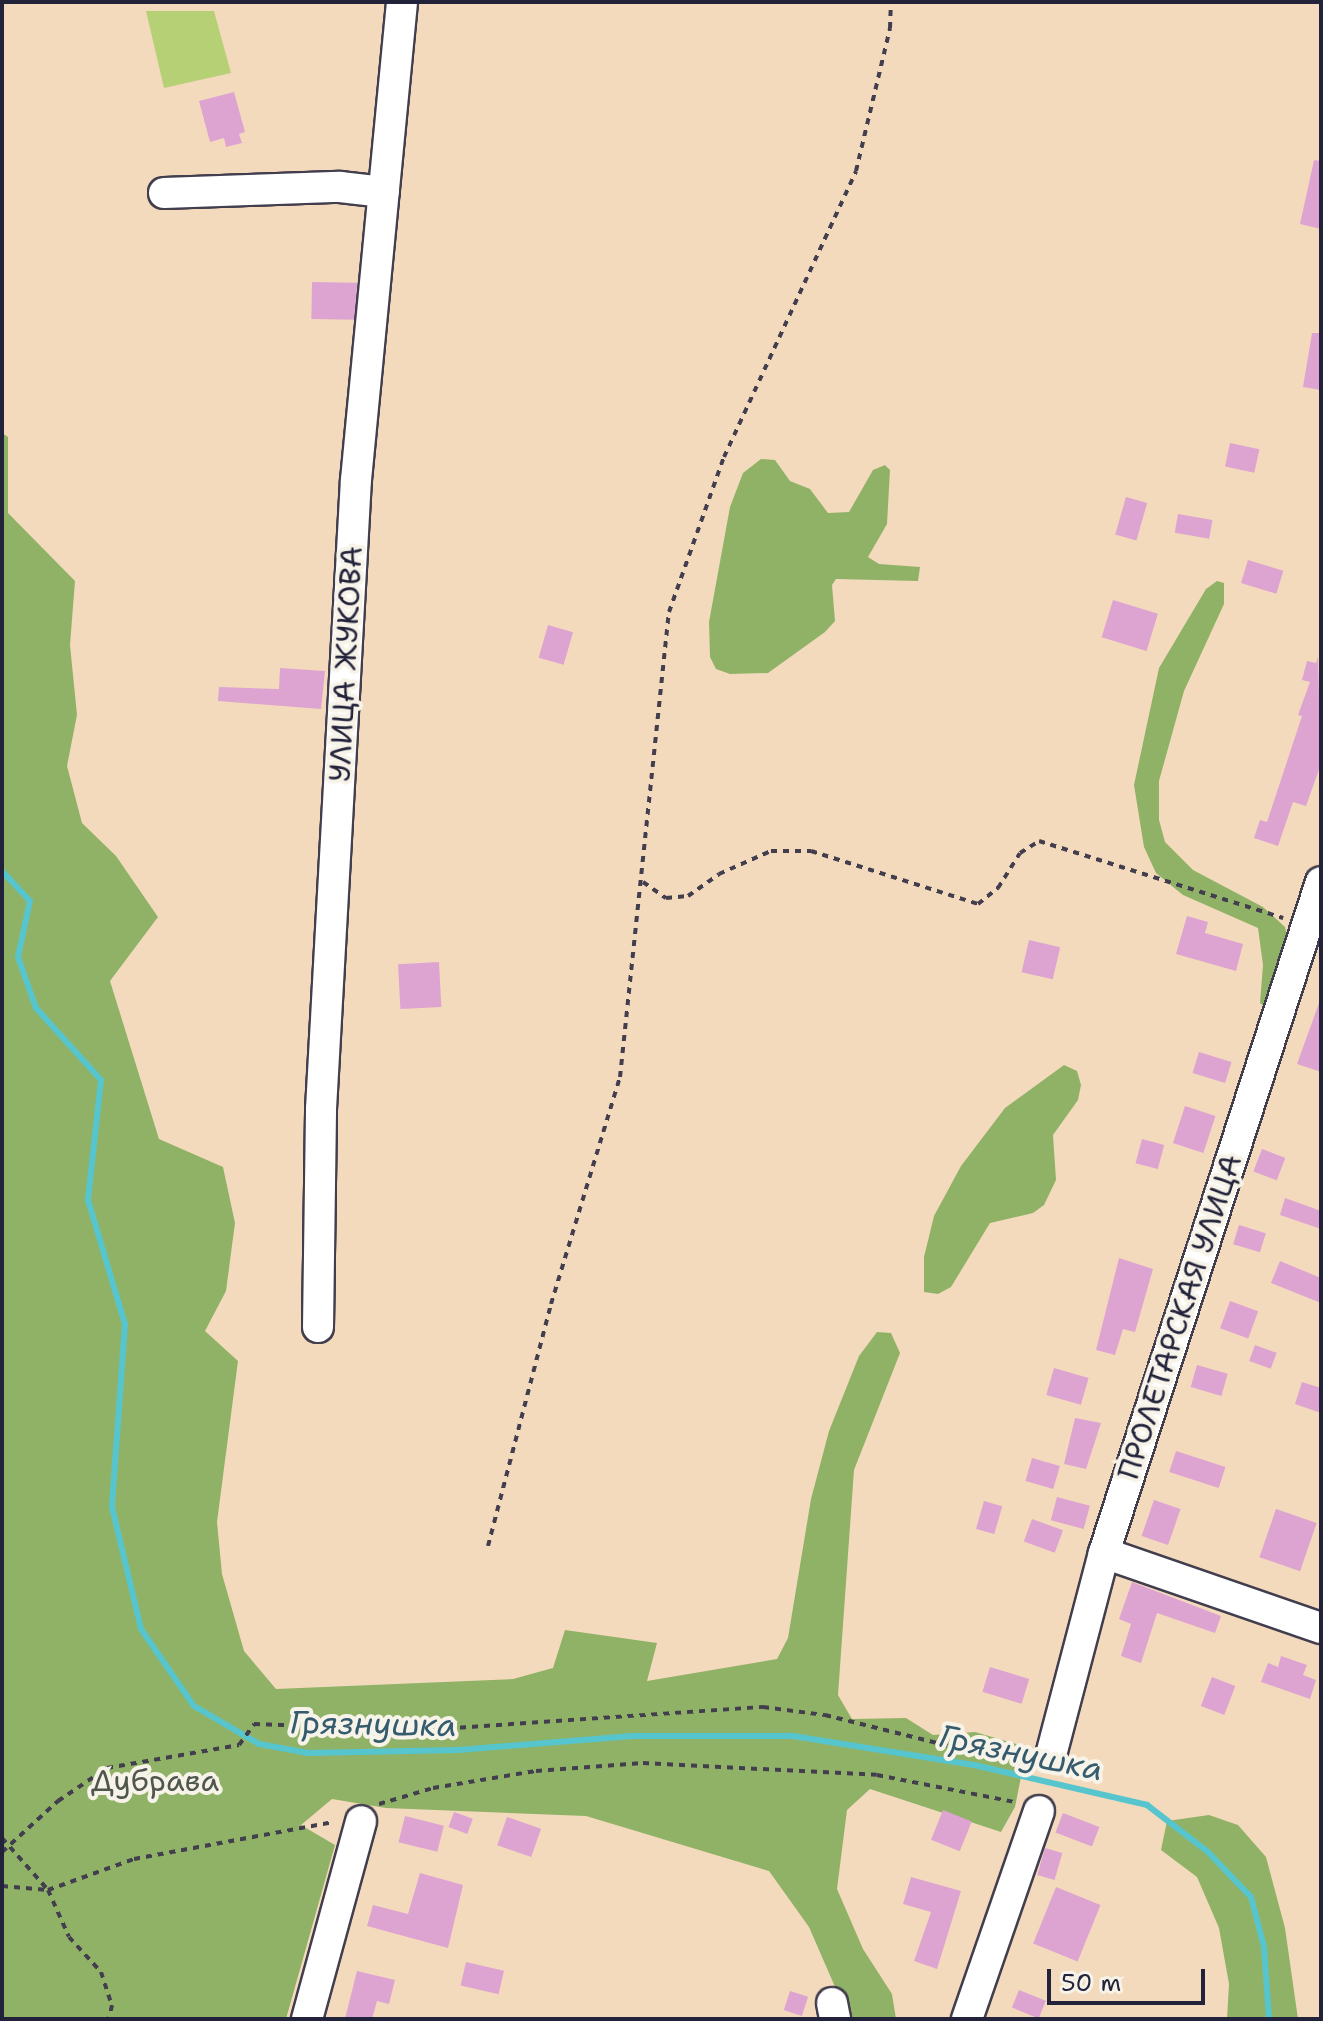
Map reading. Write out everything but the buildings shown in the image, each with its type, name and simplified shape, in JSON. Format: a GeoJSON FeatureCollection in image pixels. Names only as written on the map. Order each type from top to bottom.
{"type":"FeatureCollection","features":[{"type":"Feature","properties":{"kind":"street","name":"УЛИЦА ЖУКОВА"},"geometry":{"type":"LineString","coordinates":[[318,1327],[321,1109],[356,480],[402,2]]}},
{"type":"Feature","properties":{"kind":"street"},"geometry":{"type":"LineString","coordinates":[[164,193],[340,187],[384,192]]}},
{"type":"Feature","properties":{"kind":"street","name":"ПРОЛЕТАРСКАЯ УЛИЦА"},"geometry":{"type":"LineString","coordinates":[[1051,1755],[1104,1553],[1321,882]]}},
{"type":"Feature","properties":{"kind":"street"},"geometry":{"type":"LineString","coordinates":[[1104,1553],[1321,1628]]}},
{"type":"Feature","properties":{"kind":"street"},"geometry":{"type":"LineString","coordinates":[[967,2019],[1039,1811]]}},
{"type":"Feature","properties":{"kind":"street"},"geometry":{"type":"LineString","coordinates":[[307,2019],[361,1821]]}},
{"type":"Feature","properties":{"kind":"path"},"geometry":{"type":"LineString","coordinates":[[488,1546],[551,1304],[620,1077],[643,882],[669,612],[724,457],[856,171],[890,28],[891,2]]}},
{"type":"Feature","properties":{"kind":"path"},"geometry":{"type":"LineString","coordinates":[[643,882],[666,898],[688,896],[719,874],[771,851],[811,851],[978,904],[998,888],[1020,853],[1039,841],[1307,926]]}},
{"type":"Feature","properties":{"kind":"path"},"geometry":{"type":"LineString","coordinates":[[2,1852],[58,1801],[107,1768],[239,1745],[254,1724],[424,1730],[763,1707],[825,1715],[1013,1757],[1051,1755]]}},
{"type":"Feature","properties":{"kind":"path"},"geometry":{"type":"LineString","coordinates":[[2,1886],[16,1891],[48,1890],[134,1859],[258,1838],[317,1822],[361,1821],[375,1805],[433,1788],[536,1771],[643,1763],[877,1775],[988,1793],[1039,1811]]}},
{"type":"Feature","properties":{"kind":"path"},"geometry":{"type":"LineString","coordinates":[[2,1838],[48,1890],[69,1937],[101,1972],[112,2005],[109,2019]]}},
{"type":"Feature","properties":{"kind":"green space"},"geometry":{"type":"Polygon","coordinates":[[[146,11],[214,11],[231,73],[164,88],[146,11]]]}},
{"type":"Feature","properties":{"kind":"green space","name":"Дубрава"},"geometry":{"type":"Polygon","coordinates":[[[2,433],[8,437],[8,513],[75,581],[70,645],[77,715],[67,766],[82,823],[116,856],[158,917],[110,981],[159,1139],[223,1167],[235,1223],[226,1291],[205,1331],[238,1361],[217,1522],[222,1574],[244,1651],[276,1689],[513,1679],[553,1668],[565,1630],[657,1643],[647,1681],[777,1659],[788,1638],[811,1499],[829,1431],[859,1356],[877,1332],[891,1333],[900,1353],[854,1470],[838,1695],[852,1719],[906,1718],[933,1735],[975,1732],[1027,1747],[1015,1807],[1001,1832],[870,1789],[847,1810],[837,1889],[863,1949],[892,1994],[896,2019],[849,2019],[809,1927],[769,1871],[586,1816],[386,1808],[332,1799],[301,1825],[335,1845],[286,2019],[2,2019],[2,433]]]}},
{"type":"Feature","properties":{"kind":"green space"},"geometry":{"type":"Polygon","coordinates":[[[761,459],[775,460],[790,481],[810,489],[828,513],[849,512],[873,470],[885,465],[890,470],[887,524],[868,557],[879,564],[920,567],[918,581],[836,579],[832,585],[835,621],[825,632],[768,673],[730,674],[716,669],[710,657],[709,622],[730,507],[743,473],[761,459]]]}},
{"type":"Feature","properties":{"kind":"green space"},"geometry":{"type":"Polygon","coordinates":[[[1217,581],[1224,583],[1224,604],[1184,691],[1159,781],[1159,820],[1165,842],[1193,870],[1263,907],[1285,927],[1288,940],[1265,1007],[1260,1003],[1263,965],[1258,928],[1183,895],[1156,873],[1144,847],[1134,785],[1159,668],[1206,589],[1217,581]]]}},
{"type":"Feature","properties":{"kind":"green space"},"geometry":{"type":"Polygon","coordinates":[[[1064,1065],[1077,1071],[1081,1085],[1078,1100],[1053,1135],[1056,1180],[1044,1205],[1033,1213],[990,1223],[951,1287],[938,1294],[924,1292],[924,1257],[934,1216],[961,1166],[1005,1108],[1064,1065]]]}},
{"type":"Feature","properties":{"kind":"green space"},"geometry":{"type":"Polygon","coordinates":[[[1209,1815],[1238,1825],[1266,1857],[1285,1928],[1298,2019],[1227,2019],[1229,1984],[1219,1928],[1197,1877],[1161,1850],[1167,1821],[1209,1815]]]}},
{"type":"Feature","properties":{"kind":"waterway","name":"Грязнушка"},"geometry":{"type":"LineString","coordinates":[[2,871],[30,901],[18,957],[36,1008],[101,1080],[88,1200],[125,1324],[112,1507],[141,1629],[194,1706],[259,1744],[308,1753],[458,1750],[632,1736],[793,1736],[974,1765],[1147,1805],[1208,1852],[1251,1897],[1264,1947],[1269,2019]]}}]}
